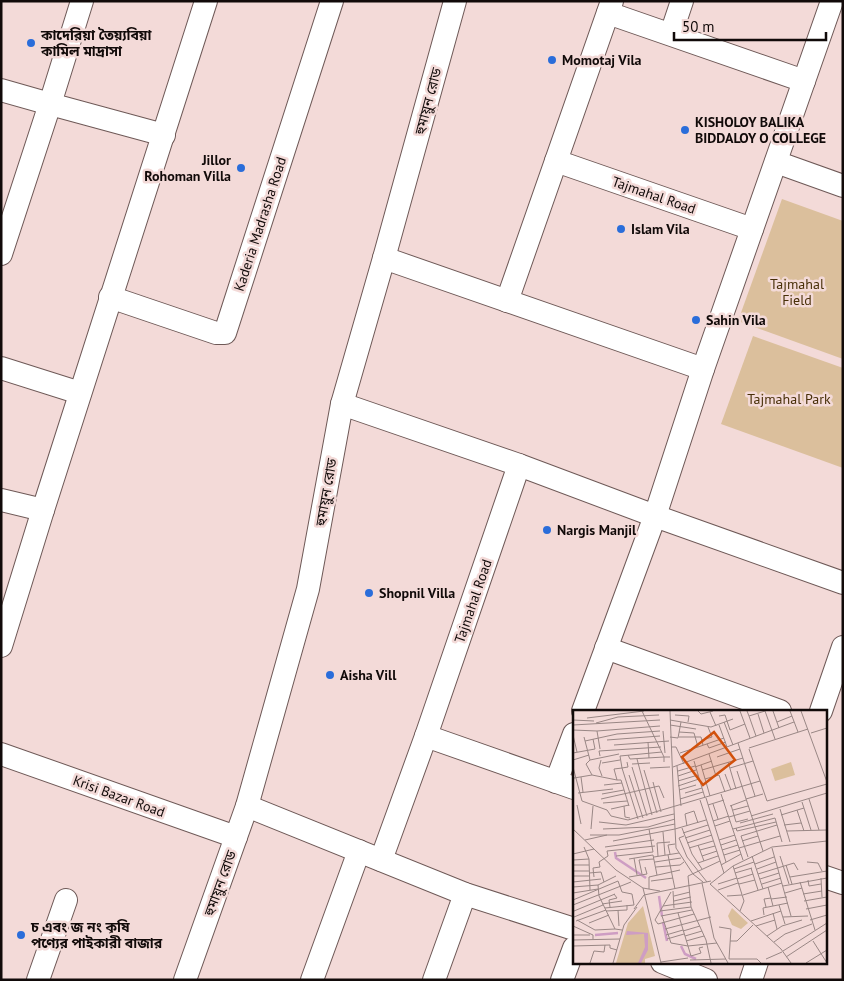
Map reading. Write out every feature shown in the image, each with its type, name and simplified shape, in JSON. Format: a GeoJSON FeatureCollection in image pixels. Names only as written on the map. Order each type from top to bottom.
{"type":"FeatureCollection","features":[{"type":"Feature","properties":{"kind":"street"},"geometry":{"type":"LineString","coordinates":[[1,254],[7,212],[50,104],[82,1]]}},
{"type":"Feature","properties":{"kind":"street"},"geometry":{"type":"LineString","coordinates":[[1,646],[110,297],[206,1]]}},
{"type":"Feature","properties":{"kind":"street","name":"Kaderia Madrasha Road"},"geometry":{"type":"LineString","coordinates":[[110,297],[216,333],[225,333],[332,1]]}},
{"type":"Feature","properties":{"kind":"street","name":"হুমায়ুন রোড"},"geometry":{"type":"LineString","coordinates":[[185,980],[247,806],[308,589],[342,404],[455,1]]}},
{"type":"Feature","properties":{"kind":"street"},"geometry":{"type":"LineString","coordinates":[[671,34],[682,1]]}},
{"type":"Feature","properties":{"kind":"street"},"geometry":{"type":"LineString","coordinates":[[583,710],[655,516],[703,369],[832,1]]}},
{"type":"Feature","properties":{"kind":"street"},"geometry":{"type":"LineString","coordinates":[[507,301],[610,7],[671,34],[804,81]]}},
{"type":"Feature","properties":{"kind":"street"},"geometry":{"type":"LineString","coordinates":[[1,90],[164,134]]}},
{"type":"Feature","properties":{"kind":"street","name":"Tajmahal Road"},"geometry":{"type":"LineString","coordinates":[[556,161],[752,229]]}},
{"type":"Feature","properties":{"kind":"street"},"geometry":{"type":"LineString","coordinates":[[776,162],[843,186]]}},
{"type":"Feature","properties":{"kind":"street"},"geometry":{"type":"LineString","coordinates":[[384,258],[703,369]]}},
{"type":"Feature","properties":{"kind":"street"},"geometry":{"type":"LineString","coordinates":[[1,368],[80,392]]}},
{"type":"Feature","properties":{"kind":"street"},"geometry":{"type":"LineString","coordinates":[[342,404],[520,465],[655,516],[843,583]]}},
{"type":"Feature","properties":{"kind":"street","name":"Tajmahal Road"},"geometry":{"type":"LineString","coordinates":[[381,860],[520,465]]}},
{"type":"Feature","properties":{"kind":"street"},"geometry":{"type":"LineString","coordinates":[[1,500],[43,510]]}},
{"type":"Feature","properties":{"kind":"street"},"geometry":{"type":"LineString","coordinates":[[821,710],[843,647]]}},
{"type":"Feature","properties":{"kind":"street"},"geometry":{"type":"LineString","coordinates":[[606,648],[777,710]]}},
{"type":"Feature","properties":{"kind":"street"},"geometry":{"type":"LineString","coordinates":[[426,736],[565,785],[573,740]]}},
{"type":"Feature","properties":{"kind":"street","name":"Krisi Bazar Road"},"geometry":{"type":"LineString","coordinates":[[1,754],[236,837]]}},
{"type":"Feature","properties":{"kind":"street"},"geometry":{"type":"LineString","coordinates":[[247,806],[465,894],[573,929]]}},
{"type":"Feature","properties":{"kind":"street"},"geometry":{"type":"LineString","coordinates":[[312,980],[359,851]]}},
{"type":"Feature","properties":{"kind":"street"},"geometry":{"type":"LineString","coordinates":[[826,877],[843,883]]}},
{"type":"Feature","properties":{"kind":"street"},"geometry":{"type":"LineString","coordinates":[[434,980],[465,894]]}},
{"type":"Feature","properties":{"kind":"street"},"geometry":{"type":"LineString","coordinates":[[38,980],[66,900]]}},
{"type":"Feature","properties":{"kind":"street"},"geometry":{"type":"LineString","coordinates":[[562,980],[573,951]]}},
{"type":"Feature","properties":{"kind":"street"},"geometry":{"type":"LineString","coordinates":[[665,964],[682,975],[706,980]]}},
{"type":"Feature","properties":{"kind":"street"},"geometry":{"type":"LineString","coordinates":[[751,980],[756,964]]}},
{"type":"Feature","properties":{"kind":"green space","name":"Tajmahal Field"},"geometry":{"type":"Polygon","coordinates":[[[782,199],[843,221],[843,359],[738,321],[782,199]]]}},
{"type":"Feature","properties":{"kind":"green space","name":"Tajmahal Park"},"geometry":{"type":"Polygon","coordinates":[[[753,336],[843,368],[843,468],[721,424],[753,336]]]}},
{"type":"Feature","properties":{"kind":"place","name":"কাদেরিয়া তৈয়্যবিয়া কামিল মাদ্রাসা"},"geometry":{"type":"Point","coordinates":[31,43]}},
{"type":"Feature","properties":{"kind":"place","name":"Momotaj Vila"},"geometry":{"type":"Point","coordinates":[552,60]}},
{"type":"Feature","properties":{"kind":"place","name":"KISHOLOY BALIKA BIDDALOY O COLLEGE"},"geometry":{"type":"Point","coordinates":[685,130]}},
{"type":"Feature","properties":{"kind":"place","name":"Jillor Rohoman Villa"},"geometry":{"type":"Point","coordinates":[241,168]}},
{"type":"Feature","properties":{"kind":"place","name":"Islam Vila"},"geometry":{"type":"Point","coordinates":[621,229]}},
{"type":"Feature","properties":{"kind":"place","name":"Sahin Vila"},"geometry":{"type":"Point","coordinates":[696,320]}},
{"type":"Feature","properties":{"kind":"place","name":"Nargis Manjil"},"geometry":{"type":"Point","coordinates":[547,530]}},
{"type":"Feature","properties":{"kind":"place","name":"Shopnil Villa"},"geometry":{"type":"Point","coordinates":[369,593]}},
{"type":"Feature","properties":{"kind":"place","name":"Aisha Vill"},"geometry":{"type":"Point","coordinates":[330,675]}},
{"type":"Feature","properties":{"kind":"place","name":"চ এবং জ নং কৃষি পণ্যের পাইকারী বাজার"},"geometry":{"type":"Point","coordinates":[21,935]}}]}
